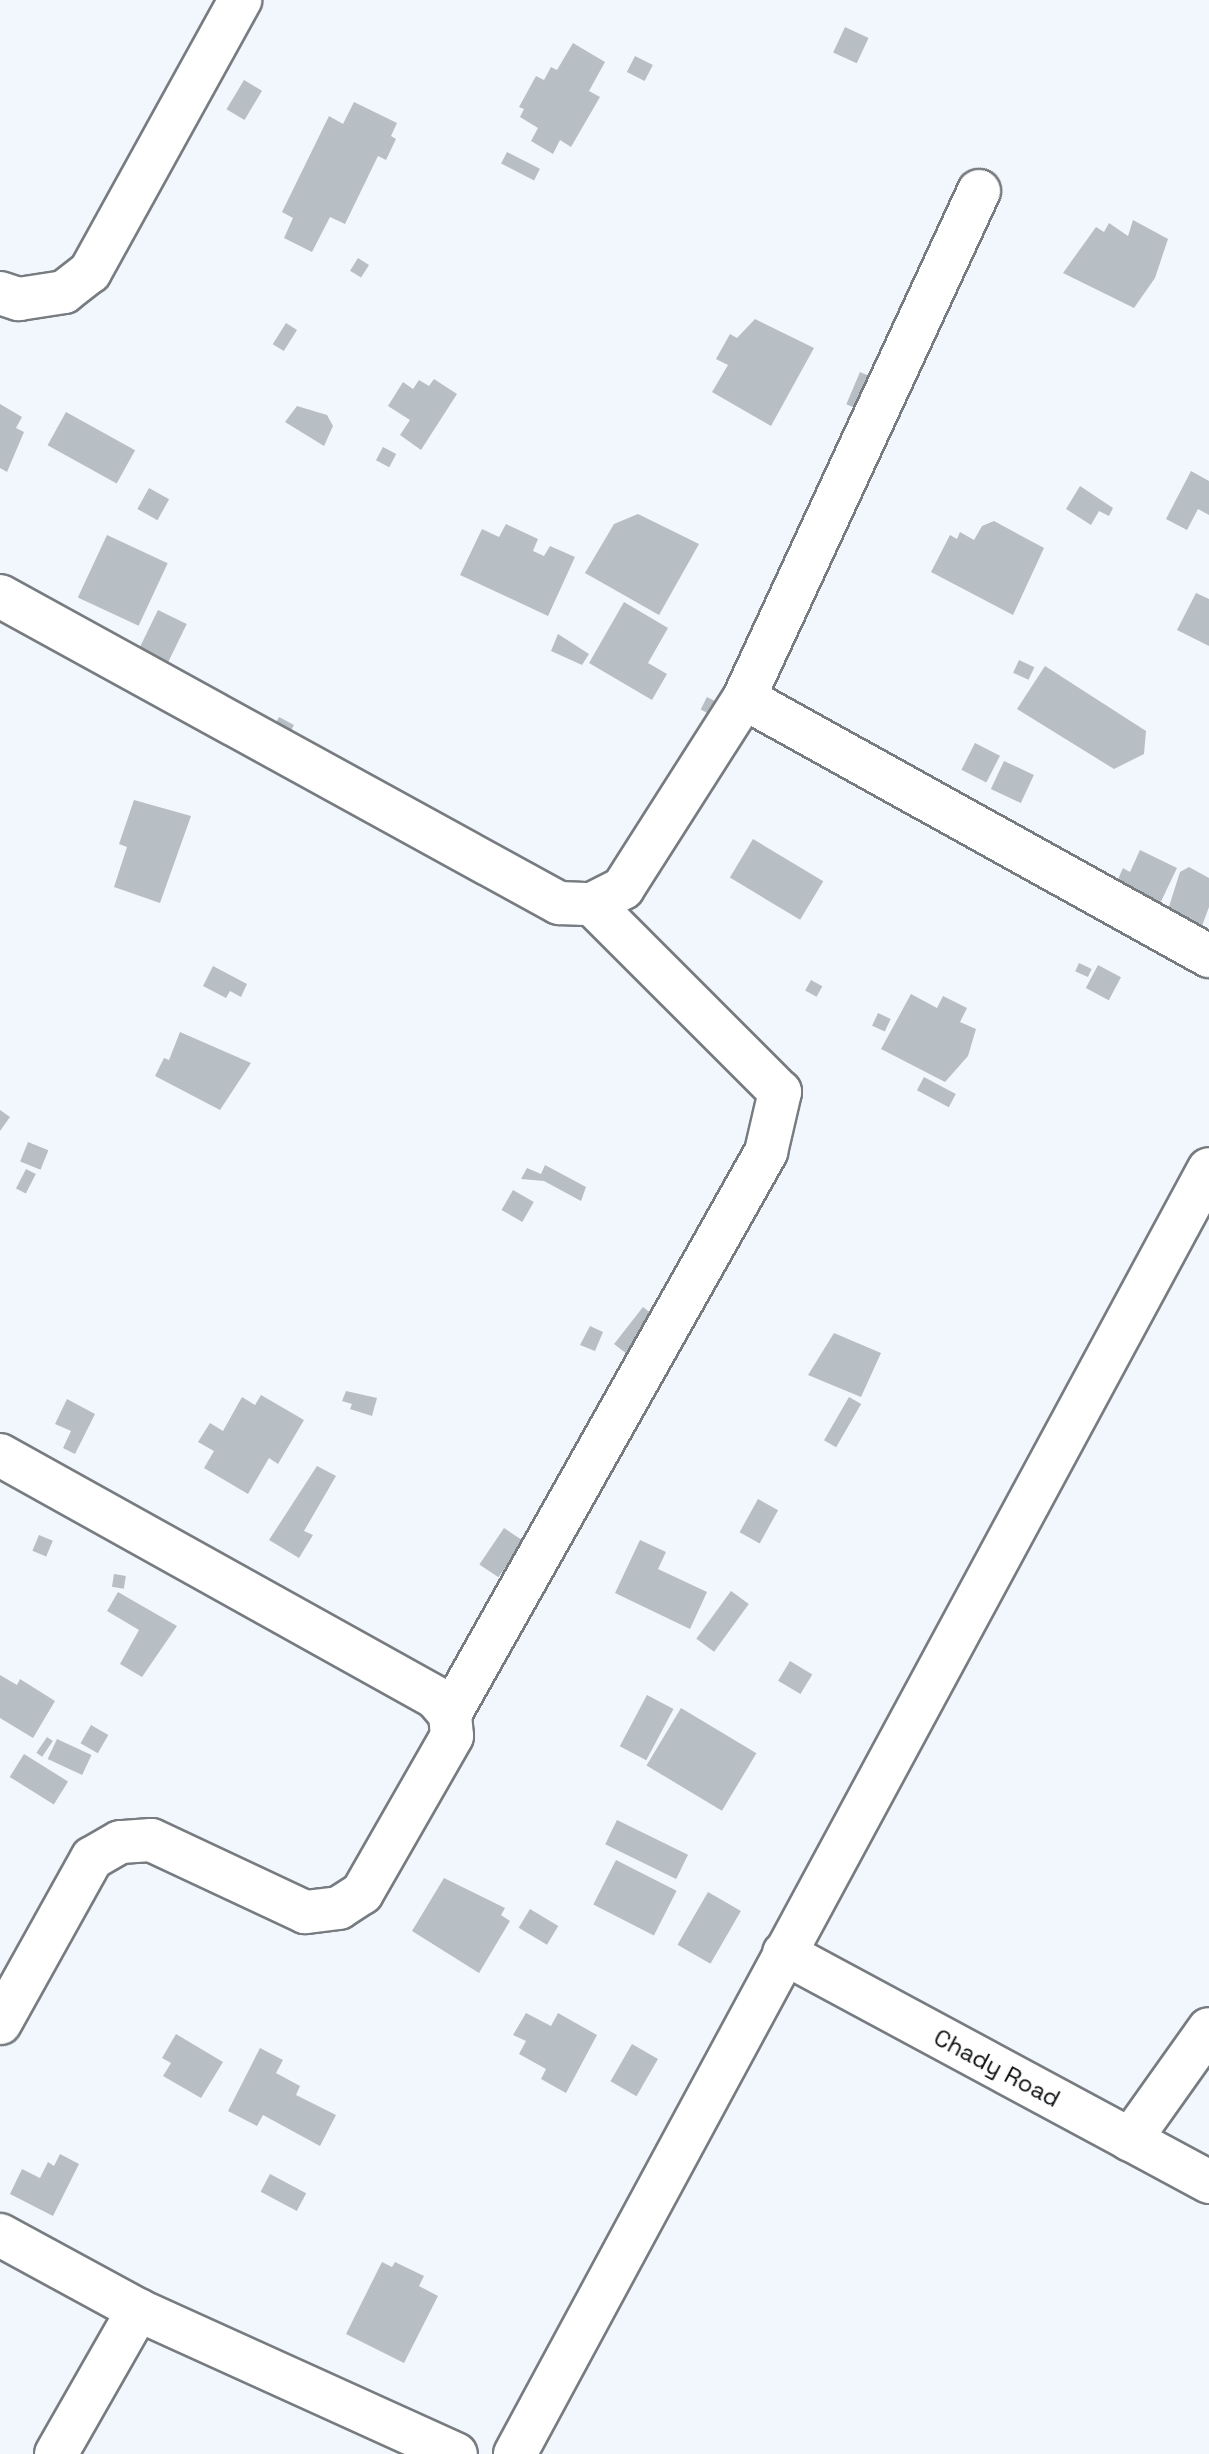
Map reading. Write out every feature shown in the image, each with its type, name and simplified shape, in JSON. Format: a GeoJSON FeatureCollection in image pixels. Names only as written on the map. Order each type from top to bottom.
{"type":"FeatureCollection","features":[{"type":"Feature","properties":{"kind":"street"},"geometry":{"type":"LineString","coordinates":[[0,293],[19,299],[64,292],[90,272],[240,0]]}},
{"type":"Feature","properties":{"kind":"street"},"geometry":{"type":"LineString","coordinates":[[0,596],[559,903],[592,904],[623,888],[744,698],[979,191]]}},
{"type":"Feature","properties":{"kind":"street"},"geometry":{"type":"LineString","coordinates":[[744,698],[1209,956]]}},
{"type":"Feature","properties":{"kind":"street"},"geometry":{"type":"LineString","coordinates":[[0,2023],[92,1858],[120,1842],[151,1840],[305,1912],[339,1908],[362,1893],[452,1736],[450,1714],[766,1152],[780,1092],[592,904]]}},
{"type":"Feature","properties":{"kind":"street"},"geometry":{"type":"LineString","coordinates":[[515,2454],[1209,1169]]}},
{"type":"Feature","properties":{"kind":"street"},"geometry":{"type":"LineString","coordinates":[[0,1455],[436,1698],[450,1714]]}},
{"type":"Feature","properties":{"kind":"street","name":"Chady Road"},"geometry":{"type":"LineString","coordinates":[[784,1953],[1209,2182]]}},
{"type":"Feature","properties":{"kind":"street"},"geometry":{"type":"LineString","coordinates":[[1130,2140],[1209,2029]]}},
{"type":"Feature","properties":{"kind":"street"},"geometry":{"type":"LineString","coordinates":[[0,2235],[138,2310],[456,2454]]}},
{"type":"Feature","properties":{"kind":"street"},"geometry":{"type":"LineString","coordinates":[[56,2454],[138,2310]]}},
{"type":"Feature","properties":{"kind":"building"},"geometry":{"type":"Polygon","coordinates":[[[845,27],[869,38],[857,63],[833,52],[845,27]]]}},
{"type":"Feature","properties":{"kind":"building"},"geometry":{"type":"Polygon","coordinates":[[[573,43],[605,62],[589,91],[600,97],[571,147],[560,140],[553,154],[531,141],[538,128],[520,117],[524,109],[519,107],[536,76],[544,80],[551,67],[557,70],[573,43]]]}},
{"type":"Feature","properties":{"kind":"building"},"geometry":{"type":"Polygon","coordinates":[[[635,56],[653,65],[645,81],[627,72],[635,56]]]}},
{"type":"Feature","properties":{"kind":"building"},"geometry":{"type":"Polygon","coordinates":[[[244,80],[262,91],[244,120],[226,109],[244,80]]]}},
{"type":"Feature","properties":{"kind":"building"},"geometry":{"type":"Polygon","coordinates":[[[354,102],[397,123],[391,136],[396,139],[386,160],[378,156],[345,224],[330,217],[312,252],[284,238],[293,218],[282,212],[329,116],[343,124],[354,102]]]}},
{"type":"Feature","properties":{"kind":"building"},"geometry":{"type":"Polygon","coordinates":[[[507,152],[540,169],[534,180],[501,164],[507,152]]]}},
{"type":"Feature","properties":{"kind":"building"},"geometry":{"type":"Polygon","coordinates":[[[1133,220],[1168,239],[1155,278],[1134,308],[1063,273],[1096,227],[1104,232],[1109,223],[1128,236],[1133,220]]]}},
{"type":"Feature","properties":{"kind":"building"},"geometry":{"type":"Polygon","coordinates":[[[358,258],[369,265],[361,278],[350,271],[358,258]]]}},
{"type":"Feature","properties":{"kind":"building"},"geometry":{"type":"Polygon","coordinates":[[[755,319],[814,348],[771,426],[712,392],[728,365],[716,359],[730,334],[737,338],[755,319]]]}},
{"type":"Feature","properties":{"kind":"building"},"geometry":{"type":"Polygon","coordinates":[[[286,323],[297,330],[284,351],[273,344],[286,323]]]}},
{"type":"Feature","properties":{"kind":"building"},"geometry":{"type":"Polygon","coordinates":[[[860,372],[884,382],[870,414],[846,404],[860,372]]]}},
{"type":"Feature","properties":{"kind":"building"},"geometry":{"type":"Polygon","coordinates":[[[434,379],[457,394],[421,450],[400,435],[410,420],[388,406],[403,382],[413,389],[419,380],[429,386],[434,379]]]}},
{"type":"Feature","properties":{"kind":"building"},"geometry":{"type":"Polygon","coordinates":[[[0,404],[22,417],[16,428],[24,432],[7,472],[0,468],[0,404]]]}},
{"type":"Feature","properties":{"kind":"building"},"geometry":{"type":"Polygon","coordinates":[[[297,406],[327,415],[333,426],[324,446],[285,422],[297,406]]]}},
{"type":"Feature","properties":{"kind":"building"},"geometry":{"type":"Polygon","coordinates":[[[66,412],[135,450],[117,484],[48,445],[66,412]]]}},
{"type":"Feature","properties":{"kind":"building"},"geometry":{"type":"Polygon","coordinates":[[[383,447],[396,454],[389,467],[376,460],[383,447]]]}},
{"type":"Feature","properties":{"kind":"building"},"geometry":{"type":"Polygon","coordinates":[[[1191,471],[1209,481],[1209,515],[1198,509],[1187,530],[1166,519],[1191,471]]]}},
{"type":"Feature","properties":{"kind":"building"},"geometry":{"type":"Polygon","coordinates":[[[1080,486],[1113,508],[1109,516],[1099,511],[1091,525],[1066,509],[1080,486]]]}},
{"type":"Feature","properties":{"kind":"building"},"geometry":{"type":"Polygon","coordinates":[[[149,488],[169,499],[157,520],[137,509],[149,488]]]}},
{"type":"Feature","properties":{"kind":"building"},"geometry":{"type":"Polygon","coordinates":[[[638,514],[699,544],[659,615],[585,573],[614,524],[638,514]]]}},
{"type":"Feature","properties":{"kind":"building"},"geometry":{"type":"Polygon","coordinates":[[[994,521],[1044,548],[1013,615],[931,572],[950,535],[957,539],[960,532],[974,540],[982,526],[994,521]]]}},
{"type":"Feature","properties":{"kind":"building"},"geometry":{"type":"Polygon","coordinates":[[[506,524],[538,539],[533,551],[544,556],[550,546],[575,557],[548,616],[460,575],[482,529],[499,537],[506,524]]]}},
{"type":"Feature","properties":{"kind":"building"},"geometry":{"type":"Polygon","coordinates":[[[107,535],[168,563],[139,626],[78,598],[107,535]]]}},
{"type":"Feature","properties":{"kind":"building"},"geometry":{"type":"Polygon","coordinates":[[[1196,593],[1209,599],[1209,646],[1177,630],[1196,593]]]}},
{"type":"Feature","properties":{"kind":"building"},"geometry":{"type":"Polygon","coordinates":[[[624,602],[668,628],[648,663],[667,674],[652,700],[589,663],[624,602]]]}},
{"type":"Feature","properties":{"kind":"building"},"geometry":{"type":"Polygon","coordinates":[[[158,610],[187,624],[166,666],[137,652],[158,610]]]}},
{"type":"Feature","properties":{"kind":"building"},"geometry":{"type":"Polygon","coordinates":[[[558,634],[589,654],[582,665],[551,651],[558,634]]]}},
{"type":"Feature","properties":{"kind":"building"},"geometry":{"type":"Polygon","coordinates":[[[1019,660],[1034,667],[1028,680],[1013,673],[1019,660]]]}},
{"type":"Feature","properties":{"kind":"building"},"geometry":{"type":"Polygon","coordinates":[[[1045,666],[1146,731],[1144,754],[1114,769],[1017,709],[1045,666]]]}},
{"type":"Feature","properties":{"kind":"building"},"geometry":{"type":"Polygon","coordinates":[[[707,697],[723,705],[717,718],[701,709],[707,697]]]}},
{"type":"Feature","properties":{"kind":"building"},"geometry":{"type":"Polygon","coordinates":[[[279,717],[294,725],[289,734],[274,726],[279,717]]]}},
{"type":"Feature","properties":{"kind":"building"},"geometry":{"type":"Polygon","coordinates":[[[975,743],[1000,756],[986,782],[961,770],[975,743]]]}},
{"type":"Feature","properties":{"kind":"building"},"geometry":{"type":"Polygon","coordinates":[[[1004,761],[1034,775],[1021,803],[991,789],[1004,761]]]}},
{"type":"Feature","properties":{"kind":"building"},"geometry":{"type":"Polygon","coordinates":[[[134,800],[191,816],[160,903],[114,887],[127,847],[119,844],[134,800]]]}},
{"type":"Feature","properties":{"kind":"building"},"geometry":{"type":"Polygon","coordinates":[[[753,839],[823,881],[800,920],[730,878],[753,839]]]}},
{"type":"Feature","properties":{"kind":"building"},"geometry":{"type":"Polygon","coordinates":[[[1140,850],[1177,868],[1155,914],[1112,893],[1123,868],[1130,872],[1140,850]]]}},
{"type":"Feature","properties":{"kind":"building"},"geometry":{"type":"Polygon","coordinates":[[[1189,867],[1209,878],[1209,907],[1199,934],[1165,919],[1180,872],[1189,867]]]}},
{"type":"Feature","properties":{"kind":"building"},"geometry":{"type":"Polygon","coordinates":[[[1079,963],[1092,969],[1088,977],[1075,971],[1079,963]]]}},
{"type":"Feature","properties":{"kind":"building"},"geometry":{"type":"Polygon","coordinates":[[[1098,965],[1121,977],[1109,1000],[1086,988],[1098,965]]]}},
{"type":"Feature","properties":{"kind":"building"},"geometry":{"type":"Polygon","coordinates":[[[213,966],[247,984],[241,997],[230,991],[226,998],[203,986],[213,966]]]}},
{"type":"Feature","properties":{"kind":"building"},"geometry":{"type":"Polygon","coordinates":[[[811,980],[822,986],[817,997],[805,990],[811,980]]]}},
{"type":"Feature","properties":{"kind":"building"},"geometry":{"type":"Polygon","coordinates":[[[911,994],[937,1008],[943,996],[967,1008],[960,1022],[976,1029],[968,1056],[945,1082],[881,1049],[911,994]]]}},
{"type":"Feature","properties":{"kind":"building"},"geometry":{"type":"Polygon","coordinates":[[[878,1013],[891,1019],[885,1032],[872,1026],[878,1013]]]}},
{"type":"Feature","properties":{"kind":"building"},"geometry":{"type":"Polygon","coordinates":[[[180,1032],[251,1063],[220,1110],[155,1076],[164,1058],[169,1060],[180,1032]]]}},
{"type":"Feature","properties":{"kind":"building"},"geometry":{"type":"Polygon","coordinates":[[[924,1077],[956,1094],[949,1107],[917,1090],[924,1077]]]}},
{"type":"Feature","properties":{"kind":"building"},"geometry":{"type":"Polygon","coordinates":[[[0,1110],[10,1117],[0,1131],[0,1110]]]}},
{"type":"Feature","properties":{"kind":"building"},"geometry":{"type":"Polygon","coordinates":[[[28,1142],[48,1150],[41,1170],[20,1161],[28,1142]]]}},
{"type":"Feature","properties":{"kind":"building"},"geometry":{"type":"Polygon","coordinates":[[[545,1165],[586,1187],[581,1201],[544,1181],[521,1179],[527,1168],[541,1174],[545,1165]]]}},
{"type":"Feature","properties":{"kind":"building"},"geometry":{"type":"Polygon","coordinates":[[[26,1169],[36,1174],[26,1194],[16,1189],[26,1169]]]}},
{"type":"Feature","properties":{"kind":"building"},"geometry":{"type":"Polygon","coordinates":[[[513,1190],[534,1202],[522,1222],[501,1210],[513,1190]]]}},
{"type":"Feature","properties":{"kind":"building"},"geometry":{"type":"Polygon","coordinates":[[[643,1307],[662,1322],[633,1359],[614,1344],[643,1307]]]}},
{"type":"Feature","properties":{"kind":"building"},"geometry":{"type":"Polygon","coordinates":[[[590,1326],[603,1332],[595,1351],[580,1345],[590,1326]]]}},
{"type":"Feature","properties":{"kind":"building"},"geometry":{"type":"Polygon","coordinates":[[[834,1333],[881,1353],[861,1397],[808,1375],[834,1333]]]}},
{"type":"Feature","properties":{"kind":"building"},"geometry":{"type":"Polygon","coordinates":[[[346,1391],[377,1398],[372,1416],[350,1409],[352,1404],[342,1401],[346,1391]]]}},
{"type":"Feature","properties":{"kind":"building"},"geometry":{"type":"Polygon","coordinates":[[[261,1395],[304,1420],[278,1464],[269,1458],[248,1494],[204,1468],[214,1451],[198,1442],[210,1423],[223,1431],[242,1397],[255,1405],[261,1395]]]}},
{"type":"Feature","properties":{"kind":"building"},"geometry":{"type":"Polygon","coordinates":[[[849,1397],[861,1404],[836,1447],[824,1440],[849,1397]]]}},
{"type":"Feature","properties":{"kind":"building"},"geometry":{"type":"Polygon","coordinates":[[[67,1399],[95,1414],[75,1454],[63,1448],[71,1431],[55,1424],[67,1399]]]}},
{"type":"Feature","properties":{"kind":"building"},"geometry":{"type":"Polygon","coordinates":[[[317,1466],[336,1476],[304,1531],[313,1535],[299,1558],[269,1540],[317,1466]]]}},
{"type":"Feature","properties":{"kind":"building"},"geometry":{"type":"Polygon","coordinates":[[[758,1499],[778,1510],[760,1543],[740,1532],[758,1499]]]}},
{"type":"Feature","properties":{"kind":"building"},"geometry":{"type":"Polygon","coordinates":[[[504,1528],[523,1541],[498,1577],[479,1564],[504,1528]]]}},
{"type":"Feature","properties":{"kind":"building"},"geometry":{"type":"Polygon","coordinates":[[[39,1535],[53,1541],[46,1557],[32,1551],[39,1535]]]}},
{"type":"Feature","properties":{"kind":"building"},"geometry":{"type":"Polygon","coordinates":[[[640,1540],[666,1552],[658,1569],[707,1592],[690,1629],[615,1593],[640,1540]]]}},
{"type":"Feature","properties":{"kind":"building"},"geometry":{"type":"Polygon","coordinates":[[[114,1574],[126,1576],[124,1589],[112,1587],[114,1574]]]}},
{"type":"Feature","properties":{"kind":"building"},"geometry":{"type":"Polygon","coordinates":[[[731,1591],[749,1604],[714,1652],[696,1639],[731,1591]]]}},
{"type":"Feature","properties":{"kind":"building"},"geometry":{"type":"Polygon","coordinates":[[[118,1592],[177,1626],[142,1677],[120,1664],[139,1630],[107,1611],[118,1592]]]}},
{"type":"Feature","properties":{"kind":"building"},"geometry":{"type":"Polygon","coordinates":[[[790,1661],[812,1674],[800,1694],[778,1681],[790,1661]]]}},
{"type":"Feature","properties":{"kind":"building"},"geometry":{"type":"Polygon","coordinates":[[[0,1675],[17,1685],[20,1679],[55,1701],[33,1738],[0,1718],[0,1675]]]}},
{"type":"Feature","properties":{"kind":"building"},"geometry":{"type":"Polygon","coordinates":[[[647,1695],[673,1709],[646,1760],[620,1746],[647,1695]]]}},
{"type":"Feature","properties":{"kind":"building"},"geometry":{"type":"Polygon","coordinates":[[[681,1708],[756,1753],[722,1811],[646,1765],[681,1708]]]}},
{"type":"Feature","properties":{"kind":"building"},"geometry":{"type":"Polygon","coordinates":[[[91,1725],[108,1735],[98,1753],[80,1743],[91,1725]]]}},
{"type":"Feature","properties":{"kind":"building"},"geometry":{"type":"Polygon","coordinates":[[[47,1737],[53,1741],[42,1757],[36,1753],[47,1737]]]}},
{"type":"Feature","properties":{"kind":"building"},"geometry":{"type":"Polygon","coordinates":[[[57,1739],[91,1755],[82,1775],[48,1759],[57,1739]]]}},
{"type":"Feature","properties":{"kind":"building"},"geometry":{"type":"Polygon","coordinates":[[[24,1754],[68,1782],[54,1804],[10,1777],[24,1754]]]}},
{"type":"Feature","properties":{"kind":"building"},"geometry":{"type":"Polygon","coordinates":[[[617,1820],[688,1855],[676,1879],[605,1844],[617,1820]]]}},
{"type":"Feature","properties":{"kind":"building"},"geometry":{"type":"Polygon","coordinates":[[[616,1860],[677,1891],[654,1935],[593,1905],[616,1860]]]}},
{"type":"Feature","properties":{"kind":"building"},"geometry":{"type":"Polygon","coordinates":[[[444,1878],[505,1908],[501,1915],[510,1921],[479,1973],[412,1931],[444,1878]]]}},
{"type":"Feature","properties":{"kind":"building"},"geometry":{"type":"Polygon","coordinates":[[[708,1892],[741,1911],[710,1964],[677,1945],[708,1892]]]}},
{"type":"Feature","properties":{"kind":"building"},"geometry":{"type":"Polygon","coordinates":[[[530,1909],[558,1926],[547,1945],[519,1928],[530,1909]]]}},
{"type":"Feature","properties":{"kind":"building"},"geometry":{"type":"Polygon","coordinates":[[[526,2013],[551,2026],[558,2013],[597,2035],[566,2093],[541,2079],[546,2069],[519,2054],[526,2041],[513,2035],[526,2013]]]}},
{"type":"Feature","properties":{"kind":"building"},"geometry":{"type":"Polygon","coordinates":[[[176,2034],[223,2062],[201,2098],[163,2076],[171,2063],[162,2058],[176,2034]]]}},
{"type":"Feature","properties":{"kind":"building"},"geometry":{"type":"Polygon","coordinates":[[[632,2044],[658,2059],[636,2096],[610,2081],[632,2044]]]}},
{"type":"Feature","properties":{"kind":"building"},"geometry":{"type":"Polygon","coordinates":[[[260,2048],[283,2060],[276,2073],[300,2086],[296,2095],[336,2115],[320,2146],[263,2115],[257,2126],[228,2111],[260,2048]]]}},
{"type":"Feature","properties":{"kind":"building"},"geometry":{"type":"Polygon","coordinates":[[[60,2154],[79,2164],[53,2216],[10,2194],[22,2169],[40,2178],[48,2162],[54,2166],[60,2154]]]}},
{"type":"Feature","properties":{"kind":"building"},"geometry":{"type":"Polygon","coordinates":[[[270,2174],[306,2193],[297,2211],[261,2192],[270,2174]]]}},
{"type":"Feature","properties":{"kind":"building"},"geometry":{"type":"Polygon","coordinates":[[[382,2262],[392,2267],[395,2262],[424,2276],[419,2286],[438,2296],[404,2363],[346,2334],[382,2262]]]}}]}
